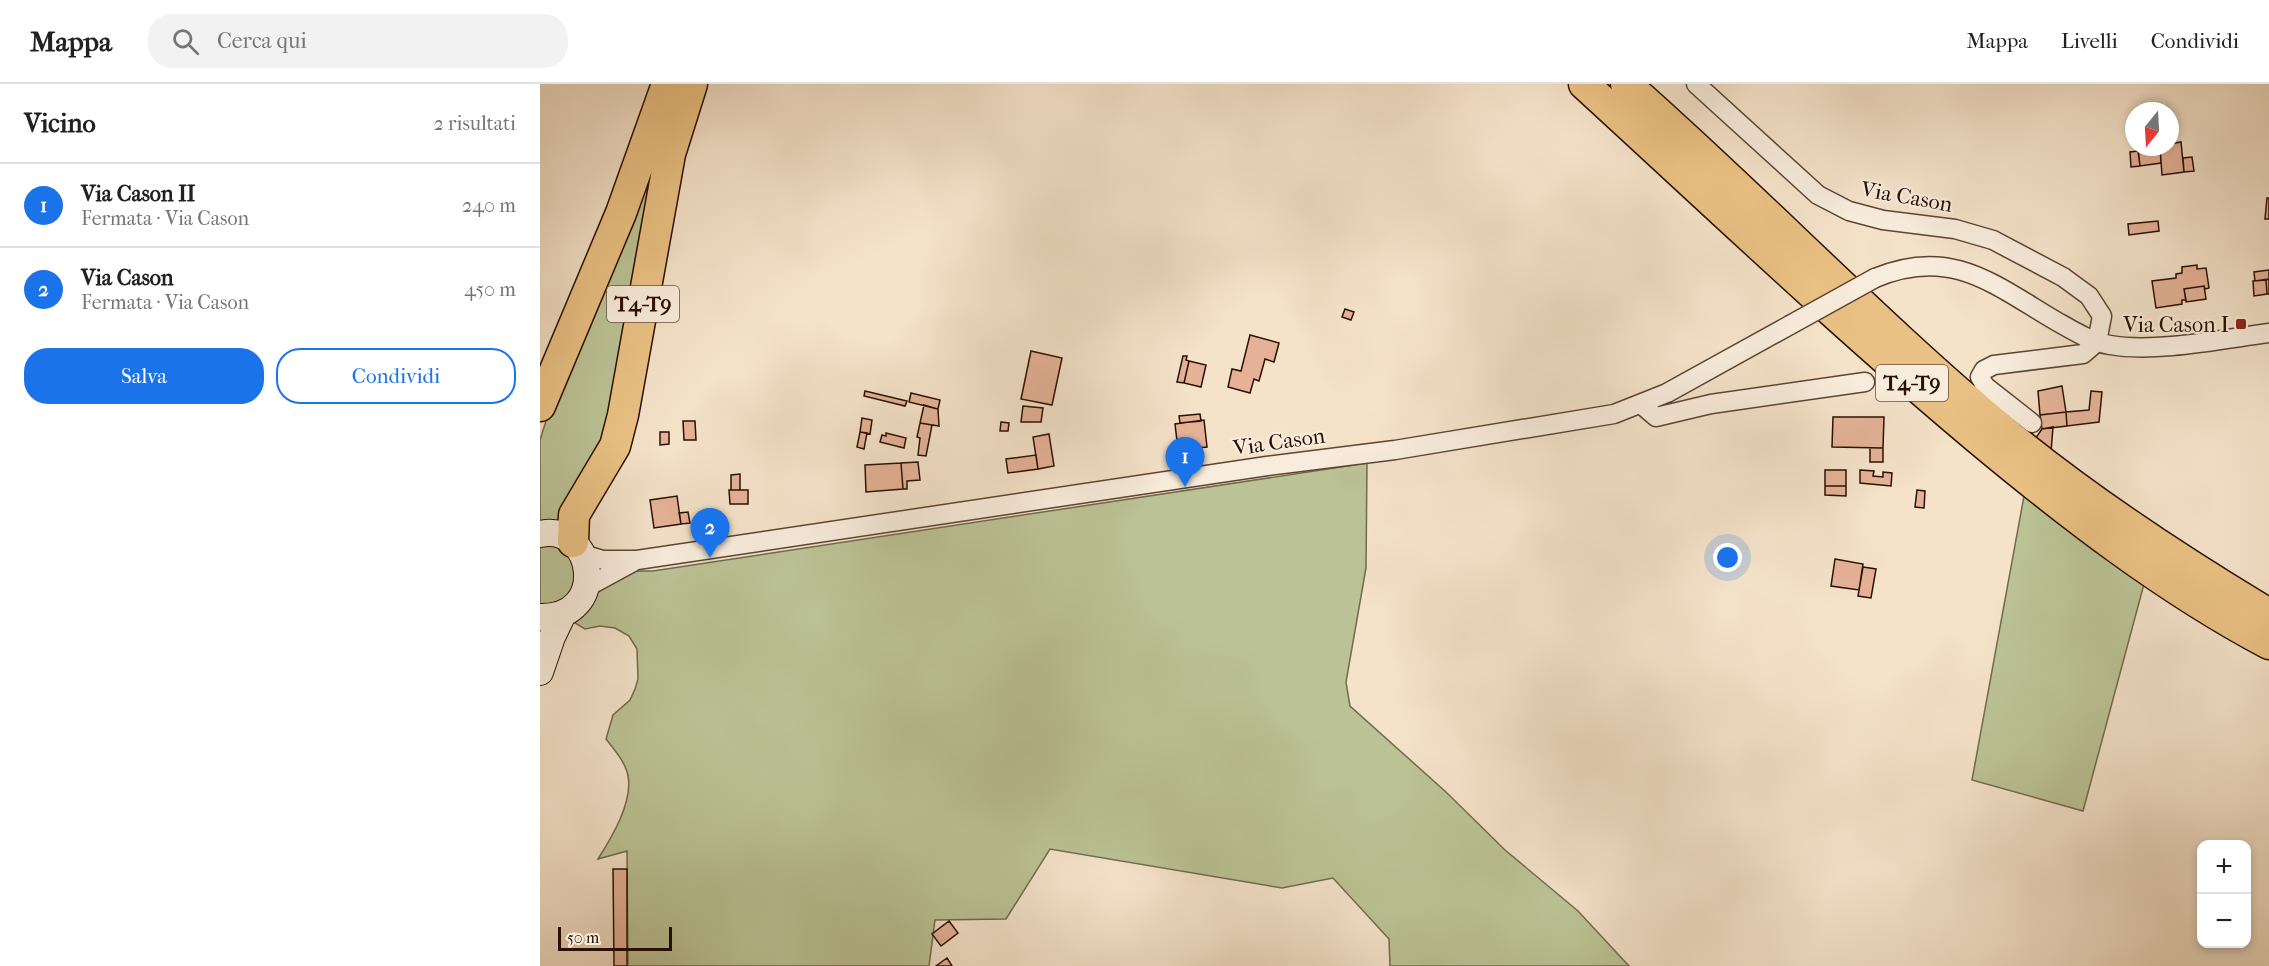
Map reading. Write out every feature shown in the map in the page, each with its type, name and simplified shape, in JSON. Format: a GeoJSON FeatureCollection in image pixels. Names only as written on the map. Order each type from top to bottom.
{"type":"FeatureCollection","features":[{"type":"Feature","properties":{"kind":"highway","name":"T4-T9"},"geometry":{"type":"LineString","coordinates":[[540,406],[621,213],[667,84]]}},
{"type":"Feature","properties":{"kind":"highway","name":"T4-T9"},"geometry":{"type":"LineString","coordinates":[[578,548],[574,515],[615,446],[623,415],[670,154],[692,84]]}},
{"type":"Feature","properties":{"kind":"highway","name":"T4-T9"},"geometry":{"type":"LineString","coordinates":[[1584,84],[1884,359],[2057,504],[2200,603],[2269,644]]}},
{"type":"Feature","properties":{"kind":"highway","name":"T4-T9"},"geometry":{"type":"LineString","coordinates":[[1626,84],[1689,139],[1902,342],[2012,437],[2148,540],[2269,614]]}},
{"type":"Feature","properties":{"kind":"main road"},"geometry":{"type":"LineString","coordinates":[[540,534],[560,535],[578,548],[588,570],[587,587],[582,598],[574,608],[552,616],[552,637],[540,672]]}},
{"type":"Feature","properties":{"kind":"street","name":"Via Cason"},"geometry":{"type":"LineString","coordinates":[[1696,84],[1818,195],[1849,211],[1883,220],[1954,229],[1993,240],[2063,277],[2089,296],[2102,316],[2097,342]]}},
{"type":"Feature","properties":{"kind":"street","name":"Via Cason"},"geometry":{"type":"LineString","coordinates":[[578,548],[603,561],[637,560],[1255,468],[1395,450],[1614,414],[1642,405],[1667,393],[1875,278],[1895,270],[1915,267],[1949,267],[1973,273],[1996,283],[2062,324],[2097,342],[2136,348],[2269,333]]}},
{"type":"Feature","properties":{"kind":"street"},"geometry":{"type":"LineString","coordinates":[[2032,423],[1985,386],[1980,377],[1984,370],[1994,365],[2083,354],[2097,342]]}},
{"type":"Feature","properties":{"kind":"street"},"geometry":{"type":"LineString","coordinates":[[1642,405],[1656,417],[1664,417],[1711,404],[1865,382]]}},
{"type":"Feature","properties":{"kind":"street","name":"Via Cason"},"geometry":{"type":"LineString","coordinates":[[587,587],[637,560]]}},
{"type":"Feature","properties":{"kind":"green space"},"geometry":{"type":"Polygon","coordinates":[[[653,159],[664,161],[615,421],[567,530],[540,527],[540,440],[557,386],[653,159]]]}},
{"type":"Feature","properties":{"kind":"green space"},"geometry":{"type":"Polygon","coordinates":[[[1367,463],[1366,568],[1346,682],[1350,706],[1446,792],[1505,850],[1578,911],[1629,966],[1390,966],[1389,939],[1333,878],[1282,888],[1050,849],[1006,919],[935,920],[929,966],[628,966],[627,851],[598,859],[615,830],[627,797],[629,786],[627,771],[606,739],[613,715],[630,700],[635,689],[638,679],[637,649],[629,636],[615,628],[600,626],[585,629],[575,623],[603,584],[633,571],[653,571],[1367,463]]]}},
{"type":"Feature","properties":{"kind":"green space"},"geometry":{"type":"Polygon","coordinates":[[[2024,496],[2096,552],[2144,584],[2083,811],[1972,780],[2024,496]]]}},
{"type":"Feature","properties":{"kind":"green space"},"geometry":{"type":"Polygon","coordinates":[[[540,546],[557,546],[576,562],[575,594],[540,608],[540,546]]]}},
{"type":"Feature","properties":{"kind":"building"},"geometry":{"type":"Polygon","coordinates":[[[2179,142],[2181,142],[2184,172],[2162,175],[2161,156],[2179,156],[2179,142]]]}},
{"type":"Feature","properties":{"kind":"building"},"geometry":{"type":"Polygon","coordinates":[[[2130,156],[2139,156],[2140,166],[2131,167],[2130,156]]]}},
{"type":"Feature","properties":{"kind":"building"},"geometry":{"type":"Polygon","coordinates":[[[2139,156],[2161,156],[2161,163],[2140,166],[2139,156]]]}},
{"type":"Feature","properties":{"kind":"building"},"geometry":{"type":"Polygon","coordinates":[[[2192,157],[2194,171],[2184,172],[2183,158],[2192,157]]]}},
{"type":"Feature","properties":{"kind":"building"},"geometry":{"type":"Polygon","coordinates":[[[2267,198],[2269,198],[2269,219],[2265,219],[2267,198]]]}},
{"type":"Feature","properties":{"kind":"building"},"geometry":{"type":"Polygon","coordinates":[[[2158,221],[2159,231],[2129,235],[2128,224],[2158,221]]]}},
{"type":"Feature","properties":{"kind":"building"},"geometry":{"type":"Polygon","coordinates":[[[2197,265],[2197,269],[2206,268],[2209,288],[2205,289],[2204,286],[2184,289],[2186,300],[2182,300],[2182,304],[2156,308],[2152,281],[2176,278],[2176,274],[2182,273],[2182,267],[2197,265]]]}},
{"type":"Feature","properties":{"kind":"building"},"geometry":{"type":"Polygon","coordinates":[[[2269,270],[2269,279],[2255,281],[2254,272],[2269,270]]]}},
{"type":"Feature","properties":{"kind":"building"},"geometry":{"type":"Polygon","coordinates":[[[2269,279],[2269,294],[2267,294],[2266,280],[2269,279]]]}},
{"type":"Feature","properties":{"kind":"building"},"geometry":{"type":"Polygon","coordinates":[[[2266,280],[2267,294],[2254,296],[2253,281],[2266,280]]]}},
{"type":"Feature","properties":{"kind":"building"},"geometry":{"type":"Polygon","coordinates":[[[2204,286],[2206,299],[2186,302],[2184,289],[2204,286]]]}},
{"type":"Feature","properties":{"kind":"building"},"geometry":{"type":"Polygon","coordinates":[[[1345,309],[1354,312],[1351,320],[1342,317],[1345,309]]]}},
{"type":"Feature","properties":{"kind":"building"},"geometry":{"type":"Polygon","coordinates":[[[1250,335],[1279,343],[1274,362],[1265,359],[1259,381],[1254,379],[1250,393],[1228,387],[1232,369],[1241,371],[1250,335]]]}},
{"type":"Feature","properties":{"kind":"building"},"geometry":{"type":"Polygon","coordinates":[[[1031,351],[1062,358],[1052,405],[1021,399],[1031,351]]]}},
{"type":"Feature","properties":{"kind":"building"},"geometry":{"type":"Polygon","coordinates":[[[1183,356],[1187,356],[1186,360],[1189,361],[1184,383],[1177,382],[1183,356]]]}},
{"type":"Feature","properties":{"kind":"building"},"geometry":{"type":"Polygon","coordinates":[[[1189,361],[1206,365],[1201,387],[1184,383],[1189,361]]]}},
{"type":"Feature","properties":{"kind":"building"},"geometry":{"type":"Polygon","coordinates":[[[2062,386],[2066,412],[2040,415],[2038,391],[2062,386]]]}},
{"type":"Feature","properties":{"kind":"building"},"geometry":{"type":"Polygon","coordinates":[[[865,391],[907,401],[905,406],[864,396],[865,391]]]}},
{"type":"Feature","properties":{"kind":"building"},"geometry":{"type":"Polygon","coordinates":[[[2091,391],[2102,392],[2099,422],[2067,426],[2066,412],[2089,410],[2091,391]]]}},
{"type":"Feature","properties":{"kind":"building"},"geometry":{"type":"Polygon","coordinates":[[[911,393],[940,400],[938,409],[909,402],[911,393]]]}},
{"type":"Feature","properties":{"kind":"building"},"geometry":{"type":"Polygon","coordinates":[[[924,405],[938,409],[939,426],[920,423],[924,405]]]}},
{"type":"Feature","properties":{"kind":"building"},"geometry":{"type":"Polygon","coordinates":[[[1023,406],[1043,408],[1041,422],[1021,422],[1023,406]]]}},
{"type":"Feature","properties":{"kind":"building"},"geometry":{"type":"Polygon","coordinates":[[[2066,412],[2067,426],[2042,429],[2040,415],[2066,412]]]}},
{"type":"Feature","properties":{"kind":"building"},"geometry":{"type":"Polygon","coordinates":[[[1200,414],[1201,421],[1180,423],[1179,416],[1200,414]]]}},
{"type":"Feature","properties":{"kind":"building"},"geometry":{"type":"Polygon","coordinates":[[[1833,417],[1884,417],[1883,448],[1832,447],[1833,417]]]}},
{"type":"Feature","properties":{"kind":"building"},"geometry":{"type":"Polygon","coordinates":[[[862,418],[872,420],[870,434],[860,432],[862,418]]]}},
{"type":"Feature","properties":{"kind":"building"},"geometry":{"type":"Polygon","coordinates":[[[1204,420],[1207,447],[1178,450],[1175,424],[1204,420]]]}},
{"type":"Feature","properties":{"kind":"building"},"geometry":{"type":"Polygon","coordinates":[[[683,421],[695,421],[696,440],[684,440],[683,421]]]}},
{"type":"Feature","properties":{"kind":"building"},"geometry":{"type":"Polygon","coordinates":[[[1001,422],[1009,423],[1008,431],[1000,431],[1001,422]]]}},
{"type":"Feature","properties":{"kind":"building"},"geometry":{"type":"Polygon","coordinates":[[[920,423],[932,425],[926,456],[918,455],[920,438],[917,437],[920,423]]]}},
{"type":"Feature","properties":{"kind":"building"},"geometry":{"type":"Polygon","coordinates":[[[2053,427],[2051,452],[2035,439],[2042,429],[2053,427]]]}},
{"type":"Feature","properties":{"kind":"building"},"geometry":{"type":"Polygon","coordinates":[[[660,432],[669,432],[669,444],[660,445],[660,432]]]}},
{"type":"Feature","properties":{"kind":"building"},"geometry":{"type":"Polygon","coordinates":[[[860,432],[867,433],[864,449],[857,447],[860,432]]]}},
{"type":"Feature","properties":{"kind":"building"},"geometry":{"type":"Polygon","coordinates":[[[886,433],[906,438],[904,448],[880,442],[882,435],[886,436],[886,433]]]}},
{"type":"Feature","properties":{"kind":"building"},"geometry":{"type":"Polygon","coordinates":[[[1049,434],[1054,466],[1038,469],[1033,437],[1049,434]]]}},
{"type":"Feature","properties":{"kind":"building"},"geometry":{"type":"Polygon","coordinates":[[[1870,448],[1883,448],[1883,462],[1870,462],[1870,448]]]}},
{"type":"Feature","properties":{"kind":"building"},"geometry":{"type":"Polygon","coordinates":[[[1036,455],[1038,469],[1008,473],[1006,459],[1036,455]]]}},
{"type":"Feature","properties":{"kind":"building"},"geometry":{"type":"Polygon","coordinates":[[[918,462],[920,480],[907,481],[907,489],[903,489],[901,463],[918,462]]]}},
{"type":"Feature","properties":{"kind":"building"},"geometry":{"type":"Polygon","coordinates":[[[901,463],[903,489],[866,492],[865,465],[901,463]]]}},
{"type":"Feature","properties":{"kind":"building"},"geometry":{"type":"Polygon","coordinates":[[[1825,470],[1846,470],[1846,486],[1825,486],[1825,470]]]}},
{"type":"Feature","properties":{"kind":"building"},"geometry":{"type":"Polygon","coordinates":[[[1860,470],[1874,471],[1873,476],[1883,477],[1883,472],[1892,473],[1891,486],[1860,483],[1860,470]]]}},
{"type":"Feature","properties":{"kind":"building"},"geometry":{"type":"Polygon","coordinates":[[[740,474],[740,490],[731,490],[731,475],[740,474]]]}},
{"type":"Feature","properties":{"kind":"building"},"geometry":{"type":"Polygon","coordinates":[[[1825,486],[1846,486],[1846,496],[1825,495],[1825,486]]]}},
{"type":"Feature","properties":{"kind":"building"},"geometry":{"type":"Polygon","coordinates":[[[729,490],[748,490],[748,504],[730,504],[729,490]]]}},
{"type":"Feature","properties":{"kind":"building"},"geometry":{"type":"Polygon","coordinates":[[[1917,490],[1925,491],[1924,508],[1915,507],[1917,490]]]}},
{"type":"Feature","properties":{"kind":"building"},"geometry":{"type":"Polygon","coordinates":[[[677,496],[681,524],[654,528],[650,500],[677,496]]]}},
{"type":"Feature","properties":{"kind":"building"},"geometry":{"type":"Polygon","coordinates":[[[688,512],[690,523],[681,524],[679,513],[688,512]]]}},
{"type":"Feature","properties":{"kind":"building"},"geometry":{"type":"Polygon","coordinates":[[[1835,559],[1863,564],[1859,590],[1831,586],[1835,559]]]}},
{"type":"Feature","properties":{"kind":"building"},"geometry":{"type":"Polygon","coordinates":[[[1863,567],[1876,569],[1871,598],[1858,596],[1863,567]]]}},
{"type":"Feature","properties":{"kind":"building"},"geometry":{"type":"Polygon","coordinates":[[[613,869],[627,869],[627,966],[614,966],[613,869]]]}},
{"type":"Feature","properties":{"kind":"building"},"geometry":{"type":"Polygon","coordinates":[[[949,921],[958,933],[941,946],[932,934],[949,921]]]}},
{"type":"Feature","properties":{"kind":"building"},"geometry":{"type":"Polygon","coordinates":[[[947,958],[952,966],[936,966],[947,958]]]}},
{"type":"Feature","properties":{"kind":"place","name":"Via Cason I"},"geometry":{"type":"Point","coordinates":[2241,324]}},
{"type":"Feature","properties":{"kind":"place","name":"Via Cason II"},"geometry":{"type":"Point","coordinates":[1185,487]}},
{"type":"Feature","properties":{"kind":"place","name":"Via Cason"},"geometry":{"type":"Point","coordinates":[710,558]}}]}
